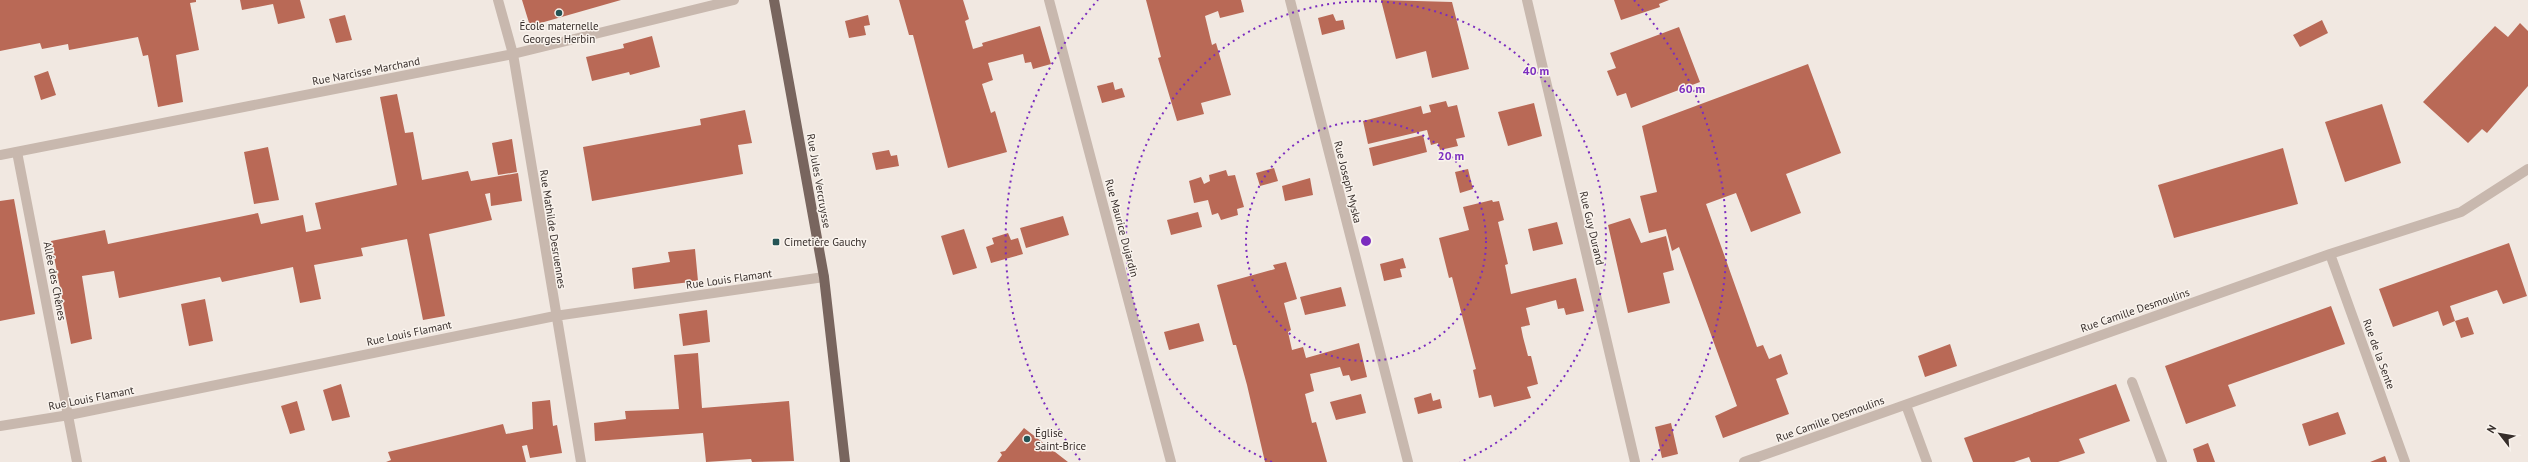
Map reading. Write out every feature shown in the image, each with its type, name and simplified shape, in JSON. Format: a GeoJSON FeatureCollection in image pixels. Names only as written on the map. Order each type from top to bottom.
{"type":"FeatureCollection","features":[{"type":"Feature","properties":{"kind":"main road","name":"Rue Jules Vercruysse"},"geometry":{"type":"LineString","coordinates":[[774,0],[824,277],[845,462]]}},
{"type":"Feature","properties":{"kind":"street","name":"Rue Mathilde Desruennes"},"geometry":{"type":"LineString","coordinates":[[498,0],[513,54],[554,316],[581,462]]}},
{"type":"Feature","properties":{"kind":"street","name":"Rue Narcisse Marchand"},"geometry":{"type":"LineString","coordinates":[[0,155],[513,54],[734,0]]}},
{"type":"Feature","properties":{"kind":"street","name":"Rue Maurice Dujardin"},"geometry":{"type":"LineString","coordinates":[[1049,0],[1171,462]]}},
{"type":"Feature","properties":{"kind":"street","name":"Rue Joseph Myska"},"geometry":{"type":"LineString","coordinates":[[1290,0],[1408,462]]}},
{"type":"Feature","properties":{"kind":"street","name":"Rue Guy Durand"},"geometry":{"type":"LineString","coordinates":[[1527,0],[1635,462]]}},
{"type":"Feature","properties":{"kind":"street","name":"Allée des Chênes"},"geometry":{"type":"LineString","coordinates":[[17,152],[77,462]]}},
{"type":"Feature","properties":{"kind":"street","name":"Rue Camille Desmoulins"},"geometry":{"type":"LineString","coordinates":[[1744,462],[2330,254],[2461,212],[2528,169]]}},
{"type":"Feature","properties":{"kind":"street","name":"Rue de la Sente"},"geometry":{"type":"LineString","coordinates":[[2330,254],[2405,462]]}},
{"type":"Feature","properties":{"kind":"street","name":"Rue Louis Flamant"},"geometry":{"type":"LineString","coordinates":[[0,426],[68,415],[554,316],[824,277]]}},
{"type":"Feature","properties":{"kind":"street"},"geometry":{"type":"LineString","coordinates":[[2132,382],[2162,462]]}},
{"type":"Feature","properties":{"kind":"street"},"geometry":{"type":"LineString","coordinates":[[1906,405],[1926,462]]}},
{"type":"Feature","properties":{"kind":"building"},"geometry":{"type":"Polygon","coordinates":[[[0,0],[196,0],[196,2],[190,3],[199,50],[176,55],[183,102],[158,107],[148,55],[143,56],[138,37],[69,50],[68,44],[42,49],[40,43],[0,51],[0,0]]]}},
{"type":"Feature","properties":{"kind":"building"},"geometry":{"type":"Polygon","coordinates":[[[240,0],[300,0],[305,18],[278,24],[273,4],[242,10],[240,0]]]}},
{"type":"Feature","properties":{"kind":"building","name":"École maternelle Georges Herbin"},"geometry":{"type":"Polygon","coordinates":[[[522,0],[621,0],[530,26],[522,0]]]}},
{"type":"Feature","properties":{"kind":"building"},"geometry":{"type":"Polygon","coordinates":[[[899,0],[963,0],[969,19],[965,21],[973,49],[983,46],[982,43],[1040,26],[1051,64],[1033,69],[1031,62],[1025,63],[1023,54],[988,63],[993,80],[982,84],[991,113],[995,111],[1007,152],[948,168],[913,35],[909,35],[899,0]]]}},
{"type":"Feature","properties":{"kind":"building"},"geometry":{"type":"Polygon","coordinates":[[[1146,0],[1241,0],[1244,12],[1220,18],[1218,11],[1205,16],[1212,45],[1216,43],[1231,95],[1201,103],[1204,114],[1177,121],[1158,58],[1161,57],[1146,0]]]}},
{"type":"Feature","properties":{"kind":"building"},"geometry":{"type":"Polygon","coordinates":[[[1381,0],[1452,2],[1469,69],[1432,78],[1426,51],[1396,59],[1381,0]]]}},
{"type":"Feature","properties":{"kind":"building"},"geometry":{"type":"Polygon","coordinates":[[[1614,0],[1669,0],[1659,4],[1660,7],[1621,20],[1614,0]]]}},
{"type":"Feature","properties":{"kind":"building"},"geometry":{"type":"Polygon","coordinates":[[[1333,14],[1336,21],[1343,20],[1345,29],[1322,35],[1318,18],[1333,14]]]}},
{"type":"Feature","properties":{"kind":"building"},"geometry":{"type":"Polygon","coordinates":[[[345,15],[352,40],[336,43],[329,19],[345,15]]]}},
{"type":"Feature","properties":{"kind":"building"},"geometry":{"type":"Polygon","coordinates":[[[868,15],[870,25],[864,26],[866,35],[849,38],[845,21],[868,15]]]}},
{"type":"Feature","properties":{"kind":"building"},"geometry":{"type":"Polygon","coordinates":[[[2322,20],[2328,33],[2300,47],[2293,35],[2322,20]]]}},
{"type":"Feature","properties":{"kind":"building"},"geometry":{"type":"Polygon","coordinates":[[[2520,23],[2528,31],[2528,86],[2487,133],[2482,129],[2468,143],[2423,102],[2495,26],[2508,37],[2520,23]]]}},
{"type":"Feature","properties":{"kind":"building"},"geometry":{"type":"Polygon","coordinates":[[[1679,27],[1700,82],[1631,108],[1626,93],[1617,96],[1607,71],[1616,68],[1610,53],[1679,27]]]}},
{"type":"Feature","properties":{"kind":"building"},"geometry":{"type":"Polygon","coordinates":[[[652,36],[660,67],[630,75],[629,72],[592,81],[586,57],[624,48],[623,44],[652,36]]]}},
{"type":"Feature","properties":{"kind":"building"},"geometry":{"type":"Polygon","coordinates":[[[1808,64],[1841,153],[1786,174],[1801,213],[1751,232],[1736,193],[1706,204],[1757,347],[1763,345],[1769,359],[1781,354],[1788,374],[1776,379],[1789,414],[1723,438],[1715,416],[1737,406],[1679,247],[1672,251],[1666,229],[1649,233],[1640,196],[1657,192],[1642,126],[1808,64]]]}},
{"type":"Feature","properties":{"kind":"building"},"geometry":{"type":"Polygon","coordinates":[[[48,71],[56,95],[41,100],[34,76],[48,71]]]}},
{"type":"Feature","properties":{"kind":"building"},"geometry":{"type":"Polygon","coordinates":[[[1113,82],[1115,90],[1122,88],[1125,97],[1102,103],[1097,86],[1113,82]]]}},
{"type":"Feature","properties":{"kind":"building"},"geometry":{"type":"Polygon","coordinates":[[[397,94],[405,133],[413,132],[422,180],[468,171],[471,181],[518,173],[522,201],[491,206],[490,193],[485,194],[492,220],[429,234],[445,316],[423,320],[407,239],[361,248],[363,256],[314,265],[321,299],[300,303],[293,267],[222,282],[220,277],[119,298],[114,271],[82,276],[92,339],[71,344],[51,241],[105,230],[108,244],[258,213],[261,224],[303,215],[306,232],[321,229],[315,203],[397,185],[380,97],[397,94]]]}},
{"type":"Feature","properties":{"kind":"building"},"geometry":{"type":"Polygon","coordinates":[[[1446,101],[1448,107],[1457,105],[1465,137],[1456,139],[1458,146],[1440,150],[1438,143],[1431,145],[1427,130],[1368,144],[1363,121],[1421,106],[1423,114],[1431,112],[1429,105],[1446,101]]]}},
{"type":"Feature","properties":{"kind":"building"},"geometry":{"type":"Polygon","coordinates":[[[1534,103],[1542,136],[1508,146],[1498,112],[1534,103]]]}},
{"type":"Feature","properties":{"kind":"building"},"geometry":{"type":"Polygon","coordinates":[[[2382,104],[2401,163],[2345,182],[2325,122],[2382,104]]]}},
{"type":"Feature","properties":{"kind":"building"},"geometry":{"type":"Polygon","coordinates":[[[745,110],[752,143],[738,145],[743,174],[592,201],[583,147],[701,125],[700,119],[745,110]]]}},
{"type":"Feature","properties":{"kind":"building"},"geometry":{"type":"Polygon","coordinates":[[[1423,135],[1427,152],[1373,166],[1369,148],[1423,135]]]}},
{"type":"Feature","properties":{"kind":"building"},"geometry":{"type":"Polygon","coordinates":[[[512,139],[517,172],[498,175],[492,143],[512,139]]]}},
{"type":"Feature","properties":{"kind":"building"},"geometry":{"type":"Polygon","coordinates":[[[268,147],[279,200],[254,204],[244,152],[268,147]]]}},
{"type":"Feature","properties":{"kind":"building"},"geometry":{"type":"Polygon","coordinates":[[[2283,148],[2298,204],[2174,238],[2158,185],[2283,148]]]}},
{"type":"Feature","properties":{"kind":"building"},"geometry":{"type":"Polygon","coordinates":[[[889,150],[891,156],[897,155],[899,166],[876,170],[872,153],[889,150]]]}},
{"type":"Feature","properties":{"kind":"building"},"geometry":{"type":"Polygon","coordinates":[[[1274,168],[1278,181],[1260,186],[1256,173],[1274,168]]]}},
{"type":"Feature","properties":{"kind":"building"},"geometry":{"type":"Polygon","coordinates":[[[1468,169],[1473,189],[1460,193],[1455,172],[1468,169]]]}},
{"type":"Feature","properties":{"kind":"building"},"geometry":{"type":"Polygon","coordinates":[[[1226,170],[1228,176],[1235,175],[1244,207],[1237,209],[1238,215],[1221,220],[1218,213],[1212,215],[1208,200],[1194,203],[1189,181],[1201,177],[1204,184],[1210,181],[1209,175],[1226,170]]]}},
{"type":"Feature","properties":{"kind":"building"},"geometry":{"type":"Polygon","coordinates":[[[1310,178],[1313,195],[1285,201],[1282,186],[1310,178]]]}},
{"type":"Feature","properties":{"kind":"building"},"geometry":{"type":"Polygon","coordinates":[[[14,199],[35,314],[0,321],[0,201],[14,199]]]}},
{"type":"Feature","properties":{"kind":"building"},"geometry":{"type":"Polygon","coordinates":[[[1492,200],[1493,202],[1499,201],[1504,220],[1498,222],[1508,264],[1505,265],[1511,294],[1576,278],[1584,311],[1566,315],[1564,308],[1558,309],[1556,300],[1526,308],[1530,325],[1521,327],[1528,356],[1531,356],[1538,384],[1527,387],[1531,398],[1494,407],[1491,395],[1479,398],[1473,370],[1476,369],[1452,277],[1449,278],[1439,238],[1469,230],[1463,207],[1492,200]]]}},
{"type":"Feature","properties":{"kind":"building"},"geometry":{"type":"Polygon","coordinates":[[[1198,212],[1202,227],[1171,235],[1167,220],[1198,212]]]}},
{"type":"Feature","properties":{"kind":"building"},"geometry":{"type":"Polygon","coordinates":[[[1063,216],[1069,235],[1026,248],[1020,228],[1063,216]]]}},
{"type":"Feature","properties":{"kind":"building"},"geometry":{"type":"Polygon","coordinates":[[[1630,218],[1641,243],[1666,236],[1674,270],[1663,273],[1670,303],[1628,313],[1608,225],[1630,218]]]}},
{"type":"Feature","properties":{"kind":"building"},"geometry":{"type":"Polygon","coordinates":[[[1557,222],[1563,244],[1533,251],[1528,229],[1557,222]]]}},
{"type":"Feature","properties":{"kind":"building"},"geometry":{"type":"Polygon","coordinates":[[[964,229],[977,268],[953,275],[941,236],[964,229]]]}},
{"type":"Feature","properties":{"kind":"building"},"geometry":{"type":"Polygon","coordinates":[[[1008,233],[1011,240],[1018,238],[1023,254],[991,263],[986,247],[994,244],[992,238],[1008,233]]]}},
{"type":"Feature","properties":{"kind":"building"},"geometry":{"type":"Polygon","coordinates":[[[2509,243],[2527,296],[2503,304],[2497,290],[2450,306],[2455,321],[2443,326],[2438,311],[2393,327],[2379,289],[2509,243]]]}},
{"type":"Feature","properties":{"kind":"building"},"geometry":{"type":"Polygon","coordinates":[[[695,249],[698,281],[634,289],[632,268],[670,262],[668,252],[695,249]]]}},
{"type":"Feature","properties":{"kind":"building"},"geometry":{"type":"Polygon","coordinates":[[[1403,258],[1406,268],[1400,269],[1402,277],[1384,281],[1380,264],[1403,258]]]}},
{"type":"Feature","properties":{"kind":"building"},"geometry":{"type":"Polygon","coordinates":[[[1286,262],[1297,299],[1284,303],[1291,330],[1288,332],[1292,350],[1303,347],[1306,358],[1359,343],[1367,377],[1351,381],[1349,375],[1343,376],[1340,367],[1310,374],[1314,391],[1305,394],[1312,423],[1316,422],[1327,462],[1265,462],[1247,385],[1236,345],[1233,345],[1217,285],[1275,269],[1273,265],[1286,262]]]}},
{"type":"Feature","properties":{"kind":"building"},"geometry":{"type":"Polygon","coordinates":[[[1341,287],[1346,306],[1305,315],[1300,297],[1341,287]]]}},
{"type":"Feature","properties":{"kind":"building"},"geometry":{"type":"Polygon","coordinates":[[[205,299],[213,341],[189,346],[181,304],[205,299]]]}},
{"type":"Feature","properties":{"kind":"building"},"geometry":{"type":"Polygon","coordinates":[[[2331,306],[2345,344],[2228,385],[2236,406],[2186,424],[2165,366],[2331,306]]]}},
{"type":"Feature","properties":{"kind":"building"},"geometry":{"type":"Polygon","coordinates":[[[707,310],[710,342],[683,346],[679,314],[707,310]]]}},
{"type":"Feature","properties":{"kind":"building"},"geometry":{"type":"Polygon","coordinates":[[[2468,317],[2474,334],[2461,338],[2455,321],[2468,317]]]}},
{"type":"Feature","properties":{"kind":"building"},"geometry":{"type":"Polygon","coordinates":[[[1199,323],[1204,341],[1169,350],[1164,332],[1199,323]]]}},
{"type":"Feature","properties":{"kind":"building"},"geometry":{"type":"Polygon","coordinates":[[[1950,344],[1957,366],[1925,377],[1918,356],[1950,344]]]}},
{"type":"Feature","properties":{"kind":"building"},"geometry":{"type":"Polygon","coordinates":[[[698,353],[702,408],[789,401],[794,461],[752,462],[751,459],[706,462],[703,433],[595,441],[594,423],[626,419],[625,411],[679,409],[674,355],[698,353]]]}},
{"type":"Feature","properties":{"kind":"building"},"geometry":{"type":"Polygon","coordinates":[[[341,384],[350,417],[332,421],[323,390],[341,384]]]}},
{"type":"Feature","properties":{"kind":"building"},"geometry":{"type":"Polygon","coordinates":[[[2116,384],[2130,421],[2079,439],[2085,453],[2058,462],[2031,462],[2029,457],[2014,462],[1973,462],[1964,438],[2116,384]]]}},
{"type":"Feature","properties":{"kind":"building"},"geometry":{"type":"Polygon","coordinates":[[[1431,393],[1433,401],[1440,399],[1442,408],[1418,414],[1414,398],[1431,393]]]}},
{"type":"Feature","properties":{"kind":"building"},"geometry":{"type":"Polygon","coordinates":[[[1361,394],[1366,413],[1336,420],[1330,402],[1361,394]]]}},
{"type":"Feature","properties":{"kind":"building"},"geometry":{"type":"Polygon","coordinates":[[[550,400],[553,426],[557,425],[562,453],[530,458],[527,445],[522,446],[526,462],[386,462],[391,460],[388,452],[503,424],[506,434],[533,429],[532,402],[550,400]]]}},
{"type":"Feature","properties":{"kind":"building"},"geometry":{"type":"Polygon","coordinates":[[[297,401],[305,430],[290,434],[281,406],[297,401]]]}},
{"type":"Feature","properties":{"kind":"building"},"geometry":{"type":"Polygon","coordinates":[[[2338,412],[2346,434],[2309,446],[2302,424],[2338,412]]]}},
{"type":"Feature","properties":{"kind":"building"},"geometry":{"type":"Polygon","coordinates":[[[1671,423],[1678,454],[1662,458],[1655,427],[1671,423]]]}},
{"type":"Feature","properties":{"kind":"building","name":"Église Saint-Brice"},"geometry":{"type":"Polygon","coordinates":[[[1024,428],[1068,462],[997,462],[1002,455],[1000,452],[1005,451],[1024,428]]]}},
{"type":"Feature","properties":{"kind":"building"},"geometry":{"type":"Polygon","coordinates":[[[2208,443],[2215,462],[2197,462],[2193,449],[2208,443]]]}},
{"type":"Feature","properties":{"kind":"building"},"geometry":{"type":"Polygon","coordinates":[[[2385,456],[2387,462],[2370,462],[2385,456]]]}},
{"type":"Feature","properties":{"kind":"place","name":"École maternelle Georges Herbin"},"geometry":{"type":"Point","coordinates":[559,13]}},
{"type":"Feature","properties":{"kind":"place","name":"Cimetière Gauchy"},"geometry":{"type":"Point","coordinates":[776,242]}},
{"type":"Feature","properties":{"kind":"place","name":"Église Saint-Brice"},"geometry":{"type":"Point","coordinates":[1027,439]}}]}
